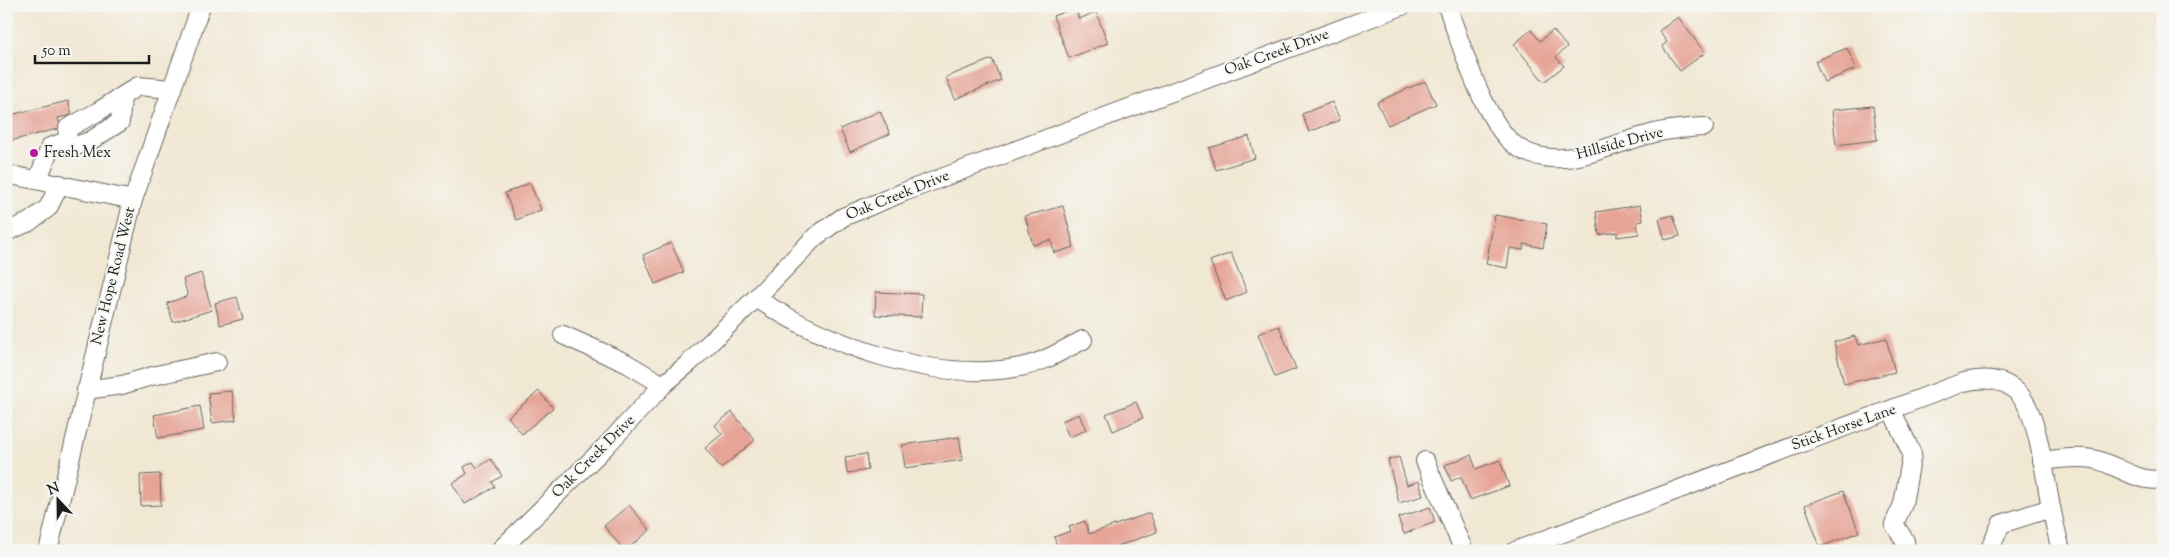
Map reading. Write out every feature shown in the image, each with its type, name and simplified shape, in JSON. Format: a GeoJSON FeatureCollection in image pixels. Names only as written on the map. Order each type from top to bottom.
{"type":"FeatureCollection","features":[{"type":"Feature","properties":{"kind":"street","name":"New Hope Road West"},"geometry":{"type":"LineString","coordinates":[[48,551],[133,200],[201,6]]}},
{"type":"Feature","properties":{"kind":"street","name":"Oak Creek Drive"},"geometry":{"type":"LineString","coordinates":[[499,551],[605,447],[663,385],[756,298],[815,237],[843,217],[870,205],[1402,6]]}},
{"type":"Feature","properties":{"kind":"street","name":"Hillside Drive"},"geometry":{"type":"LineString","coordinates":[[1447,6],[1486,105],[1498,126],[1514,145],[1526,151],[1546,157],[1575,157],[1652,133],[1704,127]]}},
{"type":"Feature","properties":{"kind":"street"},"geometry":{"type":"LineString","coordinates":[[38,180],[50,148],[67,141],[68,128],[138,86],[172,89]]}},
{"type":"Feature","properties":{"kind":"street"},"geometry":{"type":"LineString","coordinates":[[6,174],[133,200]]}},
{"type":"Feature","properties":{"kind":"street"},"geometry":{"type":"LineString","coordinates":[[6,232],[29,222],[48,208],[60,184]]}},
{"type":"Feature","properties":{"kind":"street"},"geometry":{"type":"LineString","coordinates":[[756,298],[796,322],[830,338],[903,361],[951,369],[994,372],[1023,367],[1046,359],[1084,340]]}},
{"type":"Feature","properties":{"kind":"street"},"geometry":{"type":"LineString","coordinates":[[563,335],[626,363],[663,385]]}},
{"type":"Feature","properties":{"kind":"street"},"geometry":{"type":"LineString","coordinates":[[86,390],[122,385],[152,376],[217,362]]}},
{"type":"Feature","properties":{"kind":"street","name":"Stick Horse Lane"},"geometry":{"type":"LineString","coordinates":[[1515,551],[1976,379],[1997,380],[2010,385],[2022,396],[2027,404],[2036,434],[2061,551]]}},
{"type":"Feature","properties":{"kind":"street"},"geometry":{"type":"LineString","coordinates":[[1892,410],[1912,454],[1903,504],[1894,524],[1905,542],[1906,551]]}},
{"type":"Feature","properties":{"kind":"street"},"geometry":{"type":"LineString","coordinates":[[2042,461],[2076,457],[2093,459],[2148,481],[2163,478]]}},
{"type":"Feature","properties":{"kind":"street"},"geometry":{"type":"LineString","coordinates":[[1425,461],[1464,551]]}},
{"type":"Feature","properties":{"kind":"street"},"geometry":{"type":"LineString","coordinates":[[1989,551],[2001,524],[2051,508]]}},
{"type":"Feature","properties":{"kind":"building"},"geometry":{"type":"Polygon","coordinates":[[[1075,8],[1079,19],[1096,12],[1108,43],[1069,58],[1053,16],[1075,8]]]}},
{"type":"Feature","properties":{"kind":"building"},"geometry":{"type":"Polygon","coordinates":[[[1678,17],[1705,53],[1680,71],[1662,46],[1667,42],[1659,31],[1678,17]]]}},
{"type":"Feature","properties":{"kind":"building"},"geometry":{"type":"Polygon","coordinates":[[[1531,30],[1540,41],[1553,30],[1567,47],[1556,57],[1564,66],[1544,82],[1514,44],[1531,30]]]}},
{"type":"Feature","properties":{"kind":"building"},"geometry":{"type":"Polygon","coordinates":[[[1847,48],[1856,69],[1824,82],[1815,61],[1847,48]]]}},
{"type":"Feature","properties":{"kind":"building"},"geometry":{"type":"Polygon","coordinates":[[[992,59],[1001,80],[955,99],[946,77],[992,59]]]}},
{"type":"Feature","properties":{"kind":"building"},"geometry":{"type":"Polygon","coordinates":[[[1425,81],[1436,104],[1388,125],[1377,102],[1425,81]]]}},
{"type":"Feature","properties":{"kind":"building"},"geometry":{"type":"Polygon","coordinates":[[[68,101],[72,115],[58,118],[61,128],[6,142],[6,116],[68,101]]]}},
{"type":"Feature","properties":{"kind":"building"},"geometry":{"type":"Polygon","coordinates":[[[1332,102],[1340,120],[1309,132],[1302,114],[1332,102]]]}},
{"type":"Feature","properties":{"kind":"building"},"geometry":{"type":"Polygon","coordinates":[[[1873,106],[1877,140],[1836,145],[1832,110],[1873,106]]]}},
{"type":"Feature","properties":{"kind":"building"},"geometry":{"type":"Polygon","coordinates":[[[880,111],[890,134],[850,152],[840,129],[880,111]]]}},
{"type":"Feature","properties":{"kind":"building"},"geometry":{"type":"Polygon","coordinates":[[[1249,136],[1255,158],[1216,170],[1209,148],[1249,136]]]}},
{"type":"Feature","properties":{"kind":"building"},"geometry":{"type":"Polygon","coordinates":[[[530,183],[541,210],[516,220],[505,193],[530,183]]]}},
{"type":"Feature","properties":{"kind":"building"},"geometry":{"type":"Polygon","coordinates":[[[1640,205],[1643,221],[1637,222],[1639,234],[1617,237],[1617,232],[1599,235],[1596,212],[1640,205]]]}},
{"type":"Feature","properties":{"kind":"building"},"geometry":{"type":"Polygon","coordinates":[[[1063,206],[1074,247],[1054,253],[1051,240],[1033,245],[1025,216],[1063,206]]]}},
{"type":"Feature","properties":{"kind":"building"},"geometry":{"type":"Polygon","coordinates":[[[1495,215],[1547,224],[1543,248],[1524,244],[1523,250],[1510,248],[1507,268],[1486,264],[1495,215]]]}},
{"type":"Feature","properties":{"kind":"building"},"geometry":{"type":"Polygon","coordinates":[[[1673,215],[1680,236],[1665,240],[1659,219],[1673,215]]]}},
{"type":"Feature","properties":{"kind":"building"},"geometry":{"type":"Polygon","coordinates":[[[671,243],[684,272],[655,284],[643,255],[671,243]]]}},
{"type":"Feature","properties":{"kind":"building"},"geometry":{"type":"Polygon","coordinates":[[[1231,253],[1247,292],[1226,301],[1210,261],[1231,253]]]}},
{"type":"Feature","properties":{"kind":"building"},"geometry":{"type":"Polygon","coordinates":[[[201,273],[212,310],[173,322],[167,303],[188,296],[183,279],[201,273]]]}},
{"type":"Feature","properties":{"kind":"building"},"geometry":{"type":"Polygon","coordinates":[[[876,292],[922,294],[921,317],[875,315],[876,292]]]}},
{"type":"Feature","properties":{"kind":"building"},"geometry":{"type":"Polygon","coordinates":[[[237,297],[243,319],[220,325],[215,303],[237,297]]]}},
{"type":"Feature","properties":{"kind":"building"},"geometry":{"type":"Polygon","coordinates":[[[1279,326],[1296,369],[1275,377],[1258,334],[1279,326]]]}},
{"type":"Feature","properties":{"kind":"building"},"geometry":{"type":"Polygon","coordinates":[[[1855,336],[1858,345],[1886,338],[1895,372],[1844,384],[1834,342],[1855,336]]]}},
{"type":"Feature","properties":{"kind":"building"},"geometry":{"type":"Polygon","coordinates":[[[232,391],[236,420],[212,423],[208,393],[232,391]]]}},
{"type":"Feature","properties":{"kind":"building"},"geometry":{"type":"Polygon","coordinates":[[[539,391],[553,408],[522,434],[508,417],[539,391]]]}},
{"type":"Feature","properties":{"kind":"building"},"geometry":{"type":"Polygon","coordinates":[[[1136,402],[1143,418],[1113,431],[1106,414],[1136,402]]]}},
{"type":"Feature","properties":{"kind":"building"},"geometry":{"type":"Polygon","coordinates":[[[200,406],[204,430],[158,438],[154,415],[200,406]]]}},
{"type":"Feature","properties":{"kind":"building"},"geometry":{"type":"Polygon","coordinates":[[[732,412],[755,440],[721,468],[705,448],[722,434],[715,425],[732,412]]]}},
{"type":"Feature","properties":{"kind":"building"},"geometry":{"type":"Polygon","coordinates":[[[1079,414],[1086,430],[1069,437],[1062,421],[1079,414]]]}},
{"type":"Feature","properties":{"kind":"building"},"geometry":{"type":"Polygon","coordinates":[[[959,437],[963,460],[905,468],[902,445],[959,437]]]}},
{"type":"Feature","properties":{"kind":"building"},"geometry":{"type":"Polygon","coordinates":[[[866,454],[868,470],[847,473],[845,457],[866,454]]]}},
{"type":"Feature","properties":{"kind":"building"},"geometry":{"type":"Polygon","coordinates":[[[1471,455],[1476,469],[1500,460],[1509,486],[1470,500],[1461,477],[1451,481],[1445,465],[1471,455]]]}},
{"type":"Feature","properties":{"kind":"building"},"geometry":{"type":"Polygon","coordinates":[[[1399,457],[1407,485],[1419,481],[1423,496],[1399,503],[1388,460],[1399,457]]]}},
{"type":"Feature","properties":{"kind":"building"},"geometry":{"type":"Polygon","coordinates":[[[491,459],[502,476],[492,482],[495,487],[465,504],[452,483],[467,474],[464,467],[473,462],[477,468],[491,459]]]}},
{"type":"Feature","properties":{"kind":"building"},"geometry":{"type":"Polygon","coordinates":[[[160,474],[161,505],[141,506],[140,475],[160,474]]]}},
{"type":"Feature","properties":{"kind":"building"},"geometry":{"type":"Polygon","coordinates":[[[1843,491],[1859,532],[1820,547],[1805,505],[1843,491]]]}},
{"type":"Feature","properties":{"kind":"building"},"geometry":{"type":"Polygon","coordinates":[[[629,505],[650,530],[625,551],[604,526],[629,505]]]}},
{"type":"Feature","properties":{"kind":"building"},"geometry":{"type":"Polygon","coordinates":[[[1430,507],[1435,522],[1404,534],[1398,518],[1430,507]]]}},
{"type":"Feature","properties":{"kind":"building"},"geometry":{"type":"Polygon","coordinates":[[[1150,513],[1157,532],[1104,551],[1078,551],[1077,546],[1059,551],[1054,537],[1071,531],[1069,527],[1085,521],[1089,534],[1150,513]]]}},
{"type":"Feature","properties":{"kind":"place","name":"Fresh Mex"},"geometry":{"type":"Point","coordinates":[34,153]}}]}
